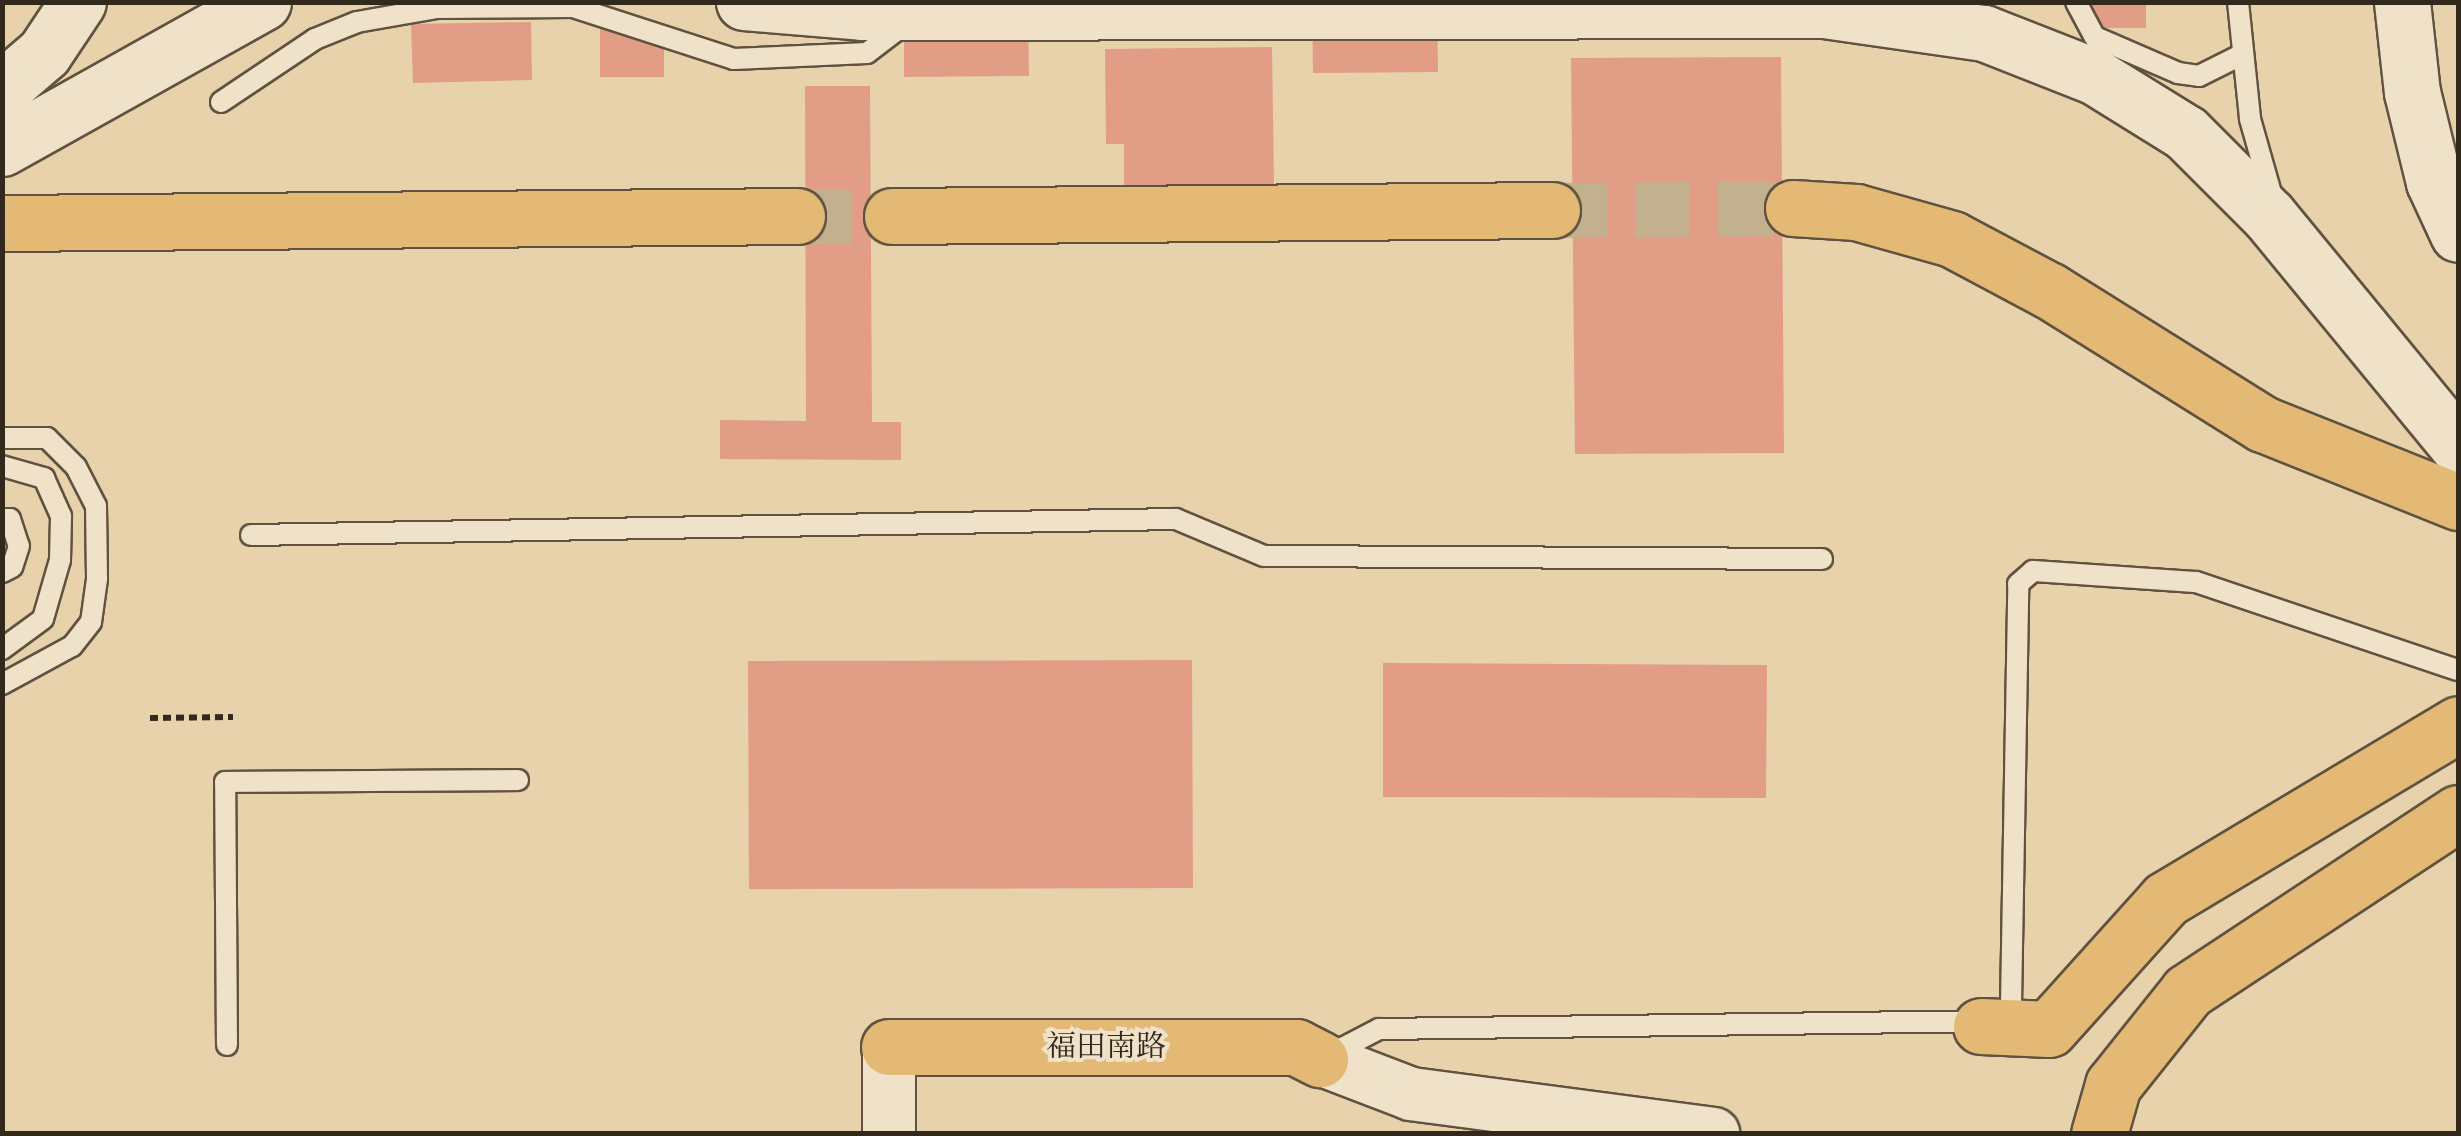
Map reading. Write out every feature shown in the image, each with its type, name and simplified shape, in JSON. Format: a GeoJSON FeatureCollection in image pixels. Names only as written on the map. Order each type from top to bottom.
{"type":"FeatureCollection","features":[{"type":"Feature","properties":{"kind":"main road"},"geometry":{"type":"LineString","coordinates":[[2,89],[44,53],[78,2]]}},
{"type":"Feature","properties":{"kind":"main road"},"geometry":{"type":"LineString","coordinates":[[2,148],[262,2]]}},
{"type":"Feature","properties":{"kind":"main road"},"geometry":{"type":"LineString","coordinates":[[744,2],[920,12],[1545,5],[1846,7],[2005,40],[2123,90],[2215,159],[2297,251],[2458,446]]}},
{"type":"Feature","properties":{"kind":"main road"},"geometry":{"type":"LineString","coordinates":[[2404,8],[2412,92],[2434,182],[2458,234]]}},
{"type":"Feature","properties":{"kind":"main road"},"geometry":{"type":"LineString","coordinates":[[1793,208],[1856,212],[1952,239],[2050,291],[2263,424],[2458,502]]}},
{"type":"Feature","properties":{"kind":"main road"},"geometry":{"type":"LineString","coordinates":[[892,216],[1552,210]]}},
{"type":"Feature","properties":{"kind":"main road"},"geometry":{"type":"LineString","coordinates":[[2,223],[797,216]]}},
{"type":"Feature","properties":{"kind":"main road"},"geometry":{"type":"LineString","coordinates":[[1981,1026],[2049,1029],[2166,899],[2458,724]]}},
{"type":"Feature","properties":{"kind":"main road"},"geometry":{"type":"LineString","coordinates":[[2100,1134],[2113,1085],[2188,991],[2392,852],[2458,813]]}},
{"type":"Feature","properties":{"kind":"main road","name":"福田南路"},"geometry":{"type":"LineString","coordinates":[[889,1047],[1296,1048],[1320,1059]]}},
{"type":"Feature","properties":{"kind":"street"},"geometry":{"type":"LineString","coordinates":[[889,1047],[889,1134]]}},
{"type":"Feature","properties":{"kind":"street"},"geometry":{"type":"LineString","coordinates":[[1320,1059],[1411,1094],[1713,1134]]}},
{"type":"Feature","properties":{"kind":"lane"},"geometry":{"type":"LineString","coordinates":[[2076,2],[2095,37],[2178,73],[2198,76],[2241,55]]}},
{"type":"Feature","properties":{"kind":"lane"},"geometry":{"type":"LineString","coordinates":[[2238,2],[2241,55],[2264,175],[2297,251]]}},
{"type":"Feature","properties":{"kind":"lane"},"geometry":{"type":"LineString","coordinates":[[222,102],[315,39],[357,22],[436,8],[573,6],[734,60],[867,53],[920,12]]}},
{"type":"Feature","properties":{"kind":"lane"},"geometry":{"type":"LineString","coordinates":[[2,438],[47,438],[76,467],[96,506],[97,579],[90,622],[72,646],[2,684]]}},
{"type":"Feature","properties":{"kind":"lane"},"geometry":{"type":"LineString","coordinates":[[2,466],[44,478],[61,516],[60,560],[43,619],[2,649]]}},
{"type":"Feature","properties":{"kind":"lane"},"geometry":{"type":"LineString","coordinates":[[2,519],[10,519],[19,546],[12,567],[2,572]]}},
{"type":"Feature","properties":{"kind":"lane"},"geometry":{"type":"LineString","coordinates":[[250,535],[1176,520],[1264,556],[1822,559]]}},
{"type":"Feature","properties":{"kind":"lane"},"geometry":{"type":"LineString","coordinates":[[1320,1059],[1379,1029],[1981,1026],[2001,1021],[2011,1004],[2018,584],[2033,571],[2196,582],[2458,670]]}},
{"type":"Feature","properties":{"kind":"lane"},"geometry":{"type":"LineString","coordinates":[[227,1045],[225,782],[518,780]]}},
{"type":"Feature","properties":{"kind":"path"},"geometry":{"type":"LineString","coordinates":[[150,718],[233,717]]}},
{"type":"Feature","properties":{"kind":"building"},"geometry":{"type":"Polygon","coordinates":[[[600,2],[664,25],[664,77],[600,77],[600,2]]]}},
{"type":"Feature","properties":{"kind":"building"},"geometry":{"type":"Polygon","coordinates":[[[904,2],[1028,2],[1029,76],[904,77],[904,2]]]}},
{"type":"Feature","properties":{"kind":"building"},"geometry":{"type":"Polygon","coordinates":[[[1312,2],[1437,2],[1438,72],[1313,73],[1312,2]]]}},
{"type":"Feature","properties":{"kind":"building"},"geometry":{"type":"Polygon","coordinates":[[[2087,2],[2146,2],[2146,28],[2087,28],[2087,2]]]}},
{"type":"Feature","properties":{"kind":"building"},"geometry":{"type":"Polygon","coordinates":[[[531,22],[532,80],[413,83],[411,24],[531,22]]]}},
{"type":"Feature","properties":{"kind":"building"},"geometry":{"type":"Polygon","coordinates":[[[1272,47],[1274,186],[1124,187],[1124,144],[1106,144],[1105,49],[1272,47]]]}},
{"type":"Feature","properties":{"kind":"building"},"geometry":{"type":"Polygon","coordinates":[[[1781,57],[1784,453],[1575,454],[1571,58],[1781,57]]]}},
{"type":"Feature","properties":{"kind":"building"},"geometry":{"type":"Polygon","coordinates":[[[805,86],[870,86],[872,422],[901,422],[901,460],[720,459],[720,420],[806,421],[805,86]]]}},
{"type":"Feature","properties":{"kind":"building"},"geometry":{"type":"Polygon","coordinates":[[[1192,660],[1193,888],[749,889],[748,661],[1192,660]]]}},
{"type":"Feature","properties":{"kind":"building"},"geometry":{"type":"Polygon","coordinates":[[[1383,663],[1767,665],[1766,798],[1383,797],[1383,663]]]}},
{"type":"Feature","properties":{"kind":"tunnel"},"geometry":{"type":"LineString","coordinates":[[1552,210],[1793,208]]}},
{"type":"Feature","properties":{"kind":"tunnel"},"geometry":{"type":"LineString","coordinates":[[797,216],[892,216]]}}]}
